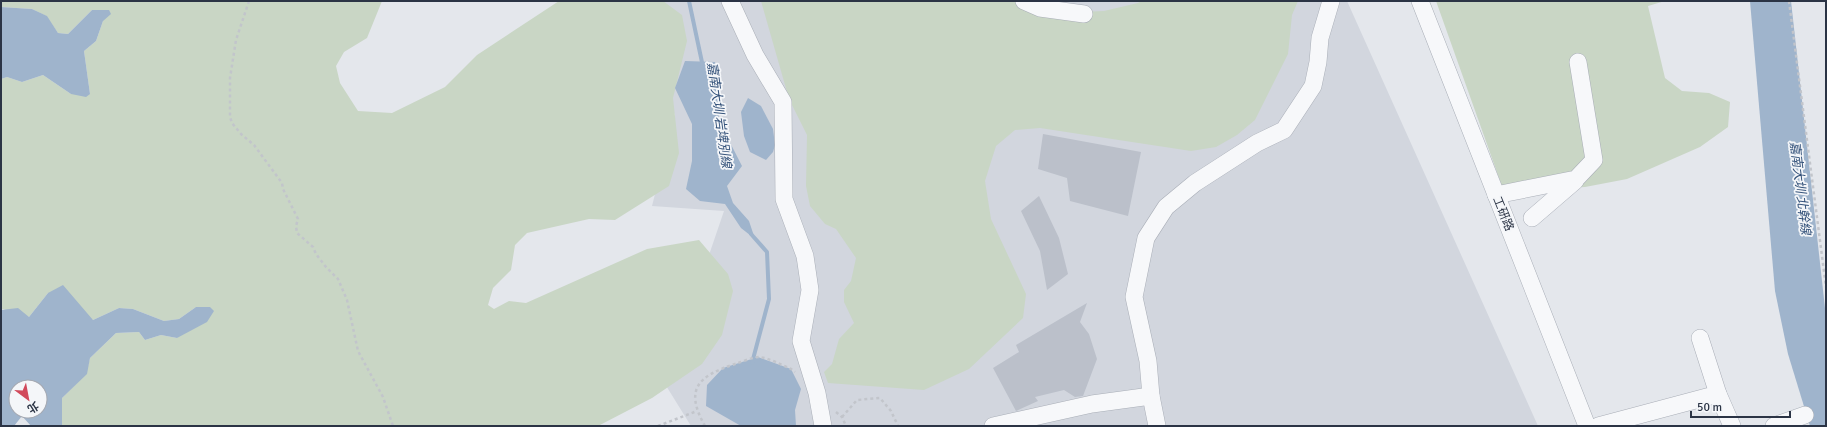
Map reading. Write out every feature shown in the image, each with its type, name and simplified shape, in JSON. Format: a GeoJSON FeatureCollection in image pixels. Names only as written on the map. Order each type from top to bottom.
{"type":"FeatureCollection","features":[{"type":"Feature","properties":{"kind":"street"},"geometry":{"type":"LineString","coordinates":[[730,1],[755,54],[784,102],[784,199],[805,256],[810,290],[801,341],[817,394],[823,426]]}},
{"type":"Feature","properties":{"kind":"street"},"geometry":{"type":"LineString","coordinates":[[1024,1],[1040,8],[1084,14]]}},
{"type":"Feature","properties":{"kind":"street"},"geometry":{"type":"LineString","coordinates":[[1157,426],[1151,396],[1148,361],[1134,297],[1146,238],[1166,206],[1195,183],[1257,142],[1284,130],[1313,86],[1318,62],[1320,38],[1331,1]]}},
{"type":"Feature","properties":{"kind":"street","name":"工研路"},"geometry":{"type":"LineString","coordinates":[[1420,1],[1588,426]]}},
{"type":"Feature","properties":{"kind":"street"},"geometry":{"type":"LineString","coordinates":[[1532,218],[1576,180],[1594,160],[1578,62]]}},
{"type":"Feature","properties":{"kind":"street"},"geometry":{"type":"LineString","coordinates":[[1496,195],[1576,180]]}},
{"type":"Feature","properties":{"kind":"street"},"geometry":{"type":"LineString","coordinates":[[1700,338],[1718,394],[1732,426]]}},
{"type":"Feature","properties":{"kind":"street"},"geometry":{"type":"LineString","coordinates":[[1598,426],[1718,394]]}},
{"type":"Feature","properties":{"kind":"street"},"geometry":{"type":"LineString","coordinates":[[993,426],[1092,404],[1151,396]]}},
{"type":"Feature","properties":{"kind":"street"},"geometry":{"type":"LineString","coordinates":[[1774,426],[1805,415]]}},
{"type":"Feature","properties":{"kind":"path"},"geometry":{"type":"LineString","coordinates":[[249,1],[236,40],[230,78],[230,118],[237,129],[254,145],[282,183],[283,189],[298,219],[296,226],[297,233],[313,247],[316,254],[326,267],[338,279],[347,300],[358,351],[383,397],[394,426]]}},
{"type":"Feature","properties":{"kind":"path"},"geometry":{"type":"LineString","coordinates":[[1789,1],[1826,287]]}},
{"type":"Feature","properties":{"kind":"path"},"geometry":{"type":"LineString","coordinates":[[705,426],[697,411],[695,393],[702,379],[723,368],[758,357],[791,369],[796,374]]}},
{"type":"Feature","properties":{"kind":"path"},"geometry":{"type":"LineString","coordinates":[[817,394],[842,418],[846,426]]}},
{"type":"Feature","properties":{"kind":"path"},"geometry":{"type":"LineString","coordinates":[[842,418],[857,400],[880,398],[891,411],[898,426]]}},
{"type":"Feature","properties":{"kind":"path"},"geometry":{"type":"LineString","coordinates":[[658,426],[697,411]]}},
{"type":"Feature","properties":{"kind":"shaded area"},"geometry":{"type":"Polygon","coordinates":[[[630,1],[1347,1],[1538,426],[691,426],[665,384],[724,211],[652,206],[675,115],[630,1]]]}},
{"type":"Feature","properties":{"kind":"green space"},"geometry":{"type":"Polygon","coordinates":[[[1,1],[382,1],[367,38],[344,52],[336,66],[340,83],[358,111],[392,113],[445,87],[477,55],[559,1],[663,1],[682,15],[687,41],[673,98],[679,153],[669,186],[615,220],[589,219],[527,233],[515,245],[511,270],[493,288],[488,305],[494,309],[509,301],[526,303],[647,249],[699,240],[728,274],[733,291],[722,335],[702,364],[652,398],[598,426],[62,426],[62,398],[86,374],[90,358],[116,333],[139,332],[145,340],[161,335],[177,338],[196,307],[179,319],[164,321],[133,309],[119,308],[93,320],[48,293],[29,317],[3,309],[1,310],[1,79],[7,77],[22,82],[43,75],[71,94],[90,94],[84,51],[96,41],[103,21],[92,10],[68,34],[58,33],[46,16],[32,9],[1,7],[1,1]]]}},
{"type":"Feature","properties":{"kind":"green space"},"geometry":{"type":"Polygon","coordinates":[[[761,1],[1029,1],[1081,12],[1104,11],[1141,1],[1298,1],[1292,15],[1288,54],[1255,120],[1237,135],[1216,147],[1191,151],[1040,128],[1015,130],[996,146],[985,181],[991,219],[1026,294],[1023,318],[969,369],[924,390],[828,383],[824,372],[832,364],[839,339],[854,323],[844,302],[844,290],[851,281],[856,258],[836,229],[825,224],[810,206],[806,186],[807,135],[789,99],[761,1]]]}},
{"type":"Feature","properties":{"kind":"green space"},"geometry":{"type":"Polygon","coordinates":[[[1436,1],[1665,1],[1648,6],[1665,78],[1682,91],[1709,93],[1730,102],[1728,127],[1700,147],[1627,179],[1585,187],[1504,192],[1436,1]]]}},
{"type":"Feature","properties":{"kind":"water","name":"嘉南大圳 北幹線"},"geometry":{"type":"Polygon","coordinates":[[[1750,1],[1791,1],[1826,317],[1826,426],[1810,426],[1788,354],[1775,291],[1750,1]]]}},
{"type":"Feature","properties":{"kind":"water"},"geometry":{"type":"Polygon","coordinates":[[[1,7],[32,9],[47,16],[58,33],[68,34],[92,10],[109,10],[111,14],[103,21],[96,41],[84,51],[90,94],[86,97],[71,94],[43,75],[22,82],[7,77],[1,79],[1,7]]]}},
{"type":"Feature","properties":{"kind":"water"},"geometry":{"type":"Polygon","coordinates":[[[685,61],[715,62],[718,84],[719,121],[742,166],[727,186],[733,203],[749,221],[755,239],[741,228],[725,204],[700,201],[686,189],[692,161],[692,124],[675,88],[685,61]]]}},
{"type":"Feature","properties":{"kind":"water"},"geometry":{"type":"Polygon","coordinates":[[[748,98],[761,106],[773,129],[775,145],[773,152],[766,160],[750,152],[744,136],[741,112],[748,98]]]}},
{"type":"Feature","properties":{"kind":"water"},"geometry":{"type":"Polygon","coordinates":[[[63,285],[93,320],[119,308],[133,309],[164,321],[179,319],[196,307],[210,307],[214,311],[207,322],[177,338],[161,335],[145,340],[139,332],[116,333],[90,358],[87,374],[62,398],[62,426],[31,426],[25,419],[48,419],[48,379],[8,379],[8,419],[20,419],[14,426],[1,426],[1,310],[18,308],[29,317],[48,293],[63,285]]]}},
{"type":"Feature","properties":{"kind":"water"},"geometry":{"type":"Polygon","coordinates":[[[758,357],[791,369],[801,389],[795,410],[796,426],[741,426],[706,406],[707,385],[723,368],[758,357]]]}},
{"type":"Feature","properties":{"kind":"building"},"geometry":{"type":"Polygon","coordinates":[[[1043,134],[1141,152],[1128,216],[1070,201],[1067,178],[1038,169],[1043,134]]]}},
{"type":"Feature","properties":{"kind":"building"},"geometry":{"type":"Polygon","coordinates":[[[1039,196],[1059,238],[1068,274],[1047,290],[1040,251],[1021,211],[1039,196]]]}},
{"type":"Feature","properties":{"kind":"building"},"geometry":{"type":"Polygon","coordinates":[[[1087,303],[1080,322],[1089,334],[1097,359],[1083,396],[1075,397],[1064,390],[1035,397],[1038,401],[1016,411],[993,368],[1019,352],[1016,345],[1087,303]]]}},
{"type":"Feature","properties":{"kind":"waterway","name":"嘉南大圳 岩埤別線"},"geometry":{"type":"LineString","coordinates":[[689,1],[703,67]]}},
{"type":"Feature","properties":{"kind":"waterway","name":"嘉南大圳 岩埤別線"},"geometry":{"type":"LineString","coordinates":[[751,234],[767,252],[769,299],[752,363]]}}]}
